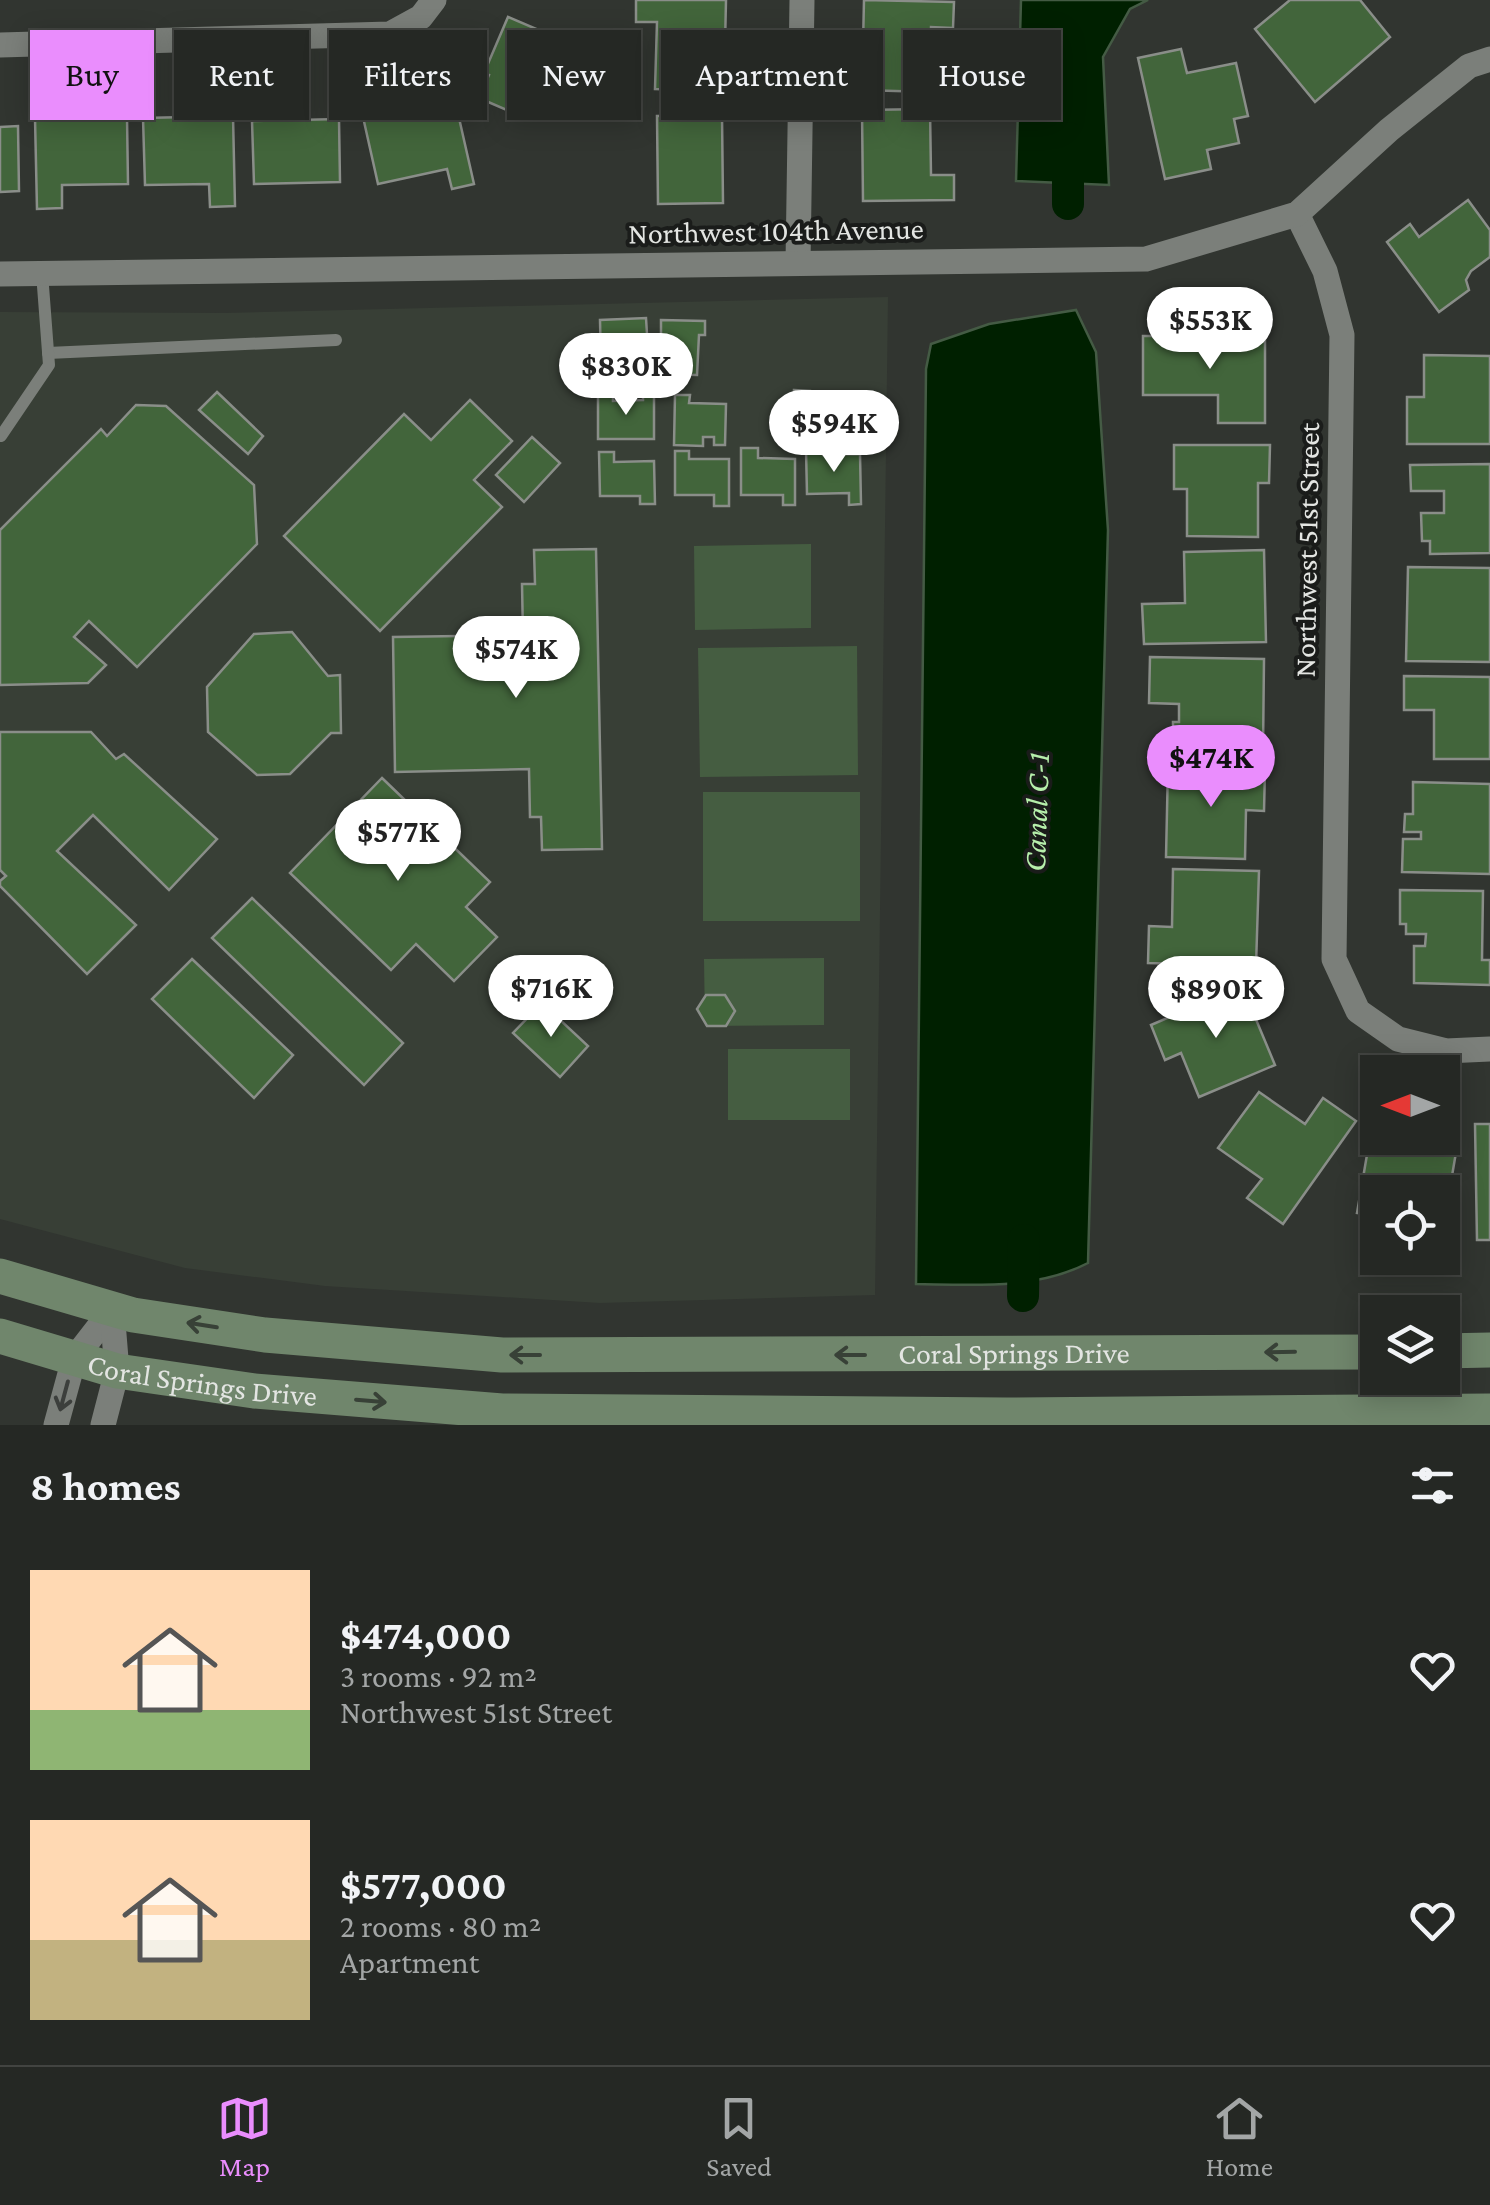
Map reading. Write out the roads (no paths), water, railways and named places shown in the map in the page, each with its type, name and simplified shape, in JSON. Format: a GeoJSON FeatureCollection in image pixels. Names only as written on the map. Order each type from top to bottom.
{"type":"FeatureCollection","features":[{"type":"Feature","properties":{"kind":"main road","name":"Coral Springs Drive"},"geometry":{"type":"LineString","coordinates":[[0,1276],[112,1310],[266,1335],[502,1355],[1360,1352]]}},
{"type":"Feature","properties":{"kind":"main road","name":"Coral Springs Drive"},"geometry":{"type":"LineString","coordinates":[[0,1336],[117,1371],[254,1391],[502,1411],[1006,1416],[1490,1411]]}},
{"type":"Feature","properties":{"kind":"main road"},"geometry":{"type":"LineString","coordinates":[[1460,1351],[1490,1350]]}},
{"type":"Feature","properties":{"kind":"street"},"geometry":{"type":"LineString","coordinates":[[798,263],[802,0]]}},
{"type":"Feature","properties":{"kind":"street"},"geometry":{"type":"LineString","coordinates":[[0,45],[390,34],[428,9]]}},
{"type":"Feature","properties":{"kind":"street","name":"Northwest 104th Avenue"},"geometry":{"type":"LineString","coordinates":[[0,274],[1146,259],[1298,214],[1390,130],[1470,66],[1490,58]]}},
{"type":"Feature","properties":{"kind":"street","name":"Northwest 51st Street"},"geometry":{"type":"LineString","coordinates":[[1298,214],[1326,271],[1342,335],[1334,958],[1358,1010],[1398,1039],[1446,1051],[1490,1048]]}},
{"type":"Feature","properties":{"kind":"street"},"geometry":{"type":"LineString","coordinates":[[56,1425],[74,1359],[112,1310]]}},
{"type":"Feature","properties":{"kind":"street"},"geometry":{"type":"LineString","coordinates":[[103,1425],[117,1371],[112,1310]]}},
{"type":"Feature","properties":{"kind":"lane"},"geometry":{"type":"LineString","coordinates":[[2,436],[49,365],[42,273]]}},
{"type":"Feature","properties":{"kind":"lane"},"geometry":{"type":"LineString","coordinates":[[48,353],[336,340]]}},
{"type":"Feature","properties":{"kind":"water"},"geometry":{"type":"Polygon","coordinates":[[[1021,0],[1148,0],[1130,9],[1103,57],[1109,185],[1016,181],[1018,120],[1061,120],[1061,30],[1020,30],[1021,0]]]}},
{"type":"Feature","properties":{"kind":"water"},"geometry":{"type":"Polygon","coordinates":[[[1076,310],[1096,352],[1108,530],[1088,1263],[1026,1282],[916,1284],[926,369],[931,344],[989,324],[1076,310]]]}},
{"type":"Feature","properties":{"kind":"waterway","name":"Canal C-1"},"geometry":{"type":"LineString","coordinates":[[1068,138],[1068,204]]}},
{"type":"Feature","properties":{"kind":"waterway","name":"Canal C-1"},"geometry":{"type":"LineString","coordinates":[[1023,1296],[1024,1240]]}}]}
